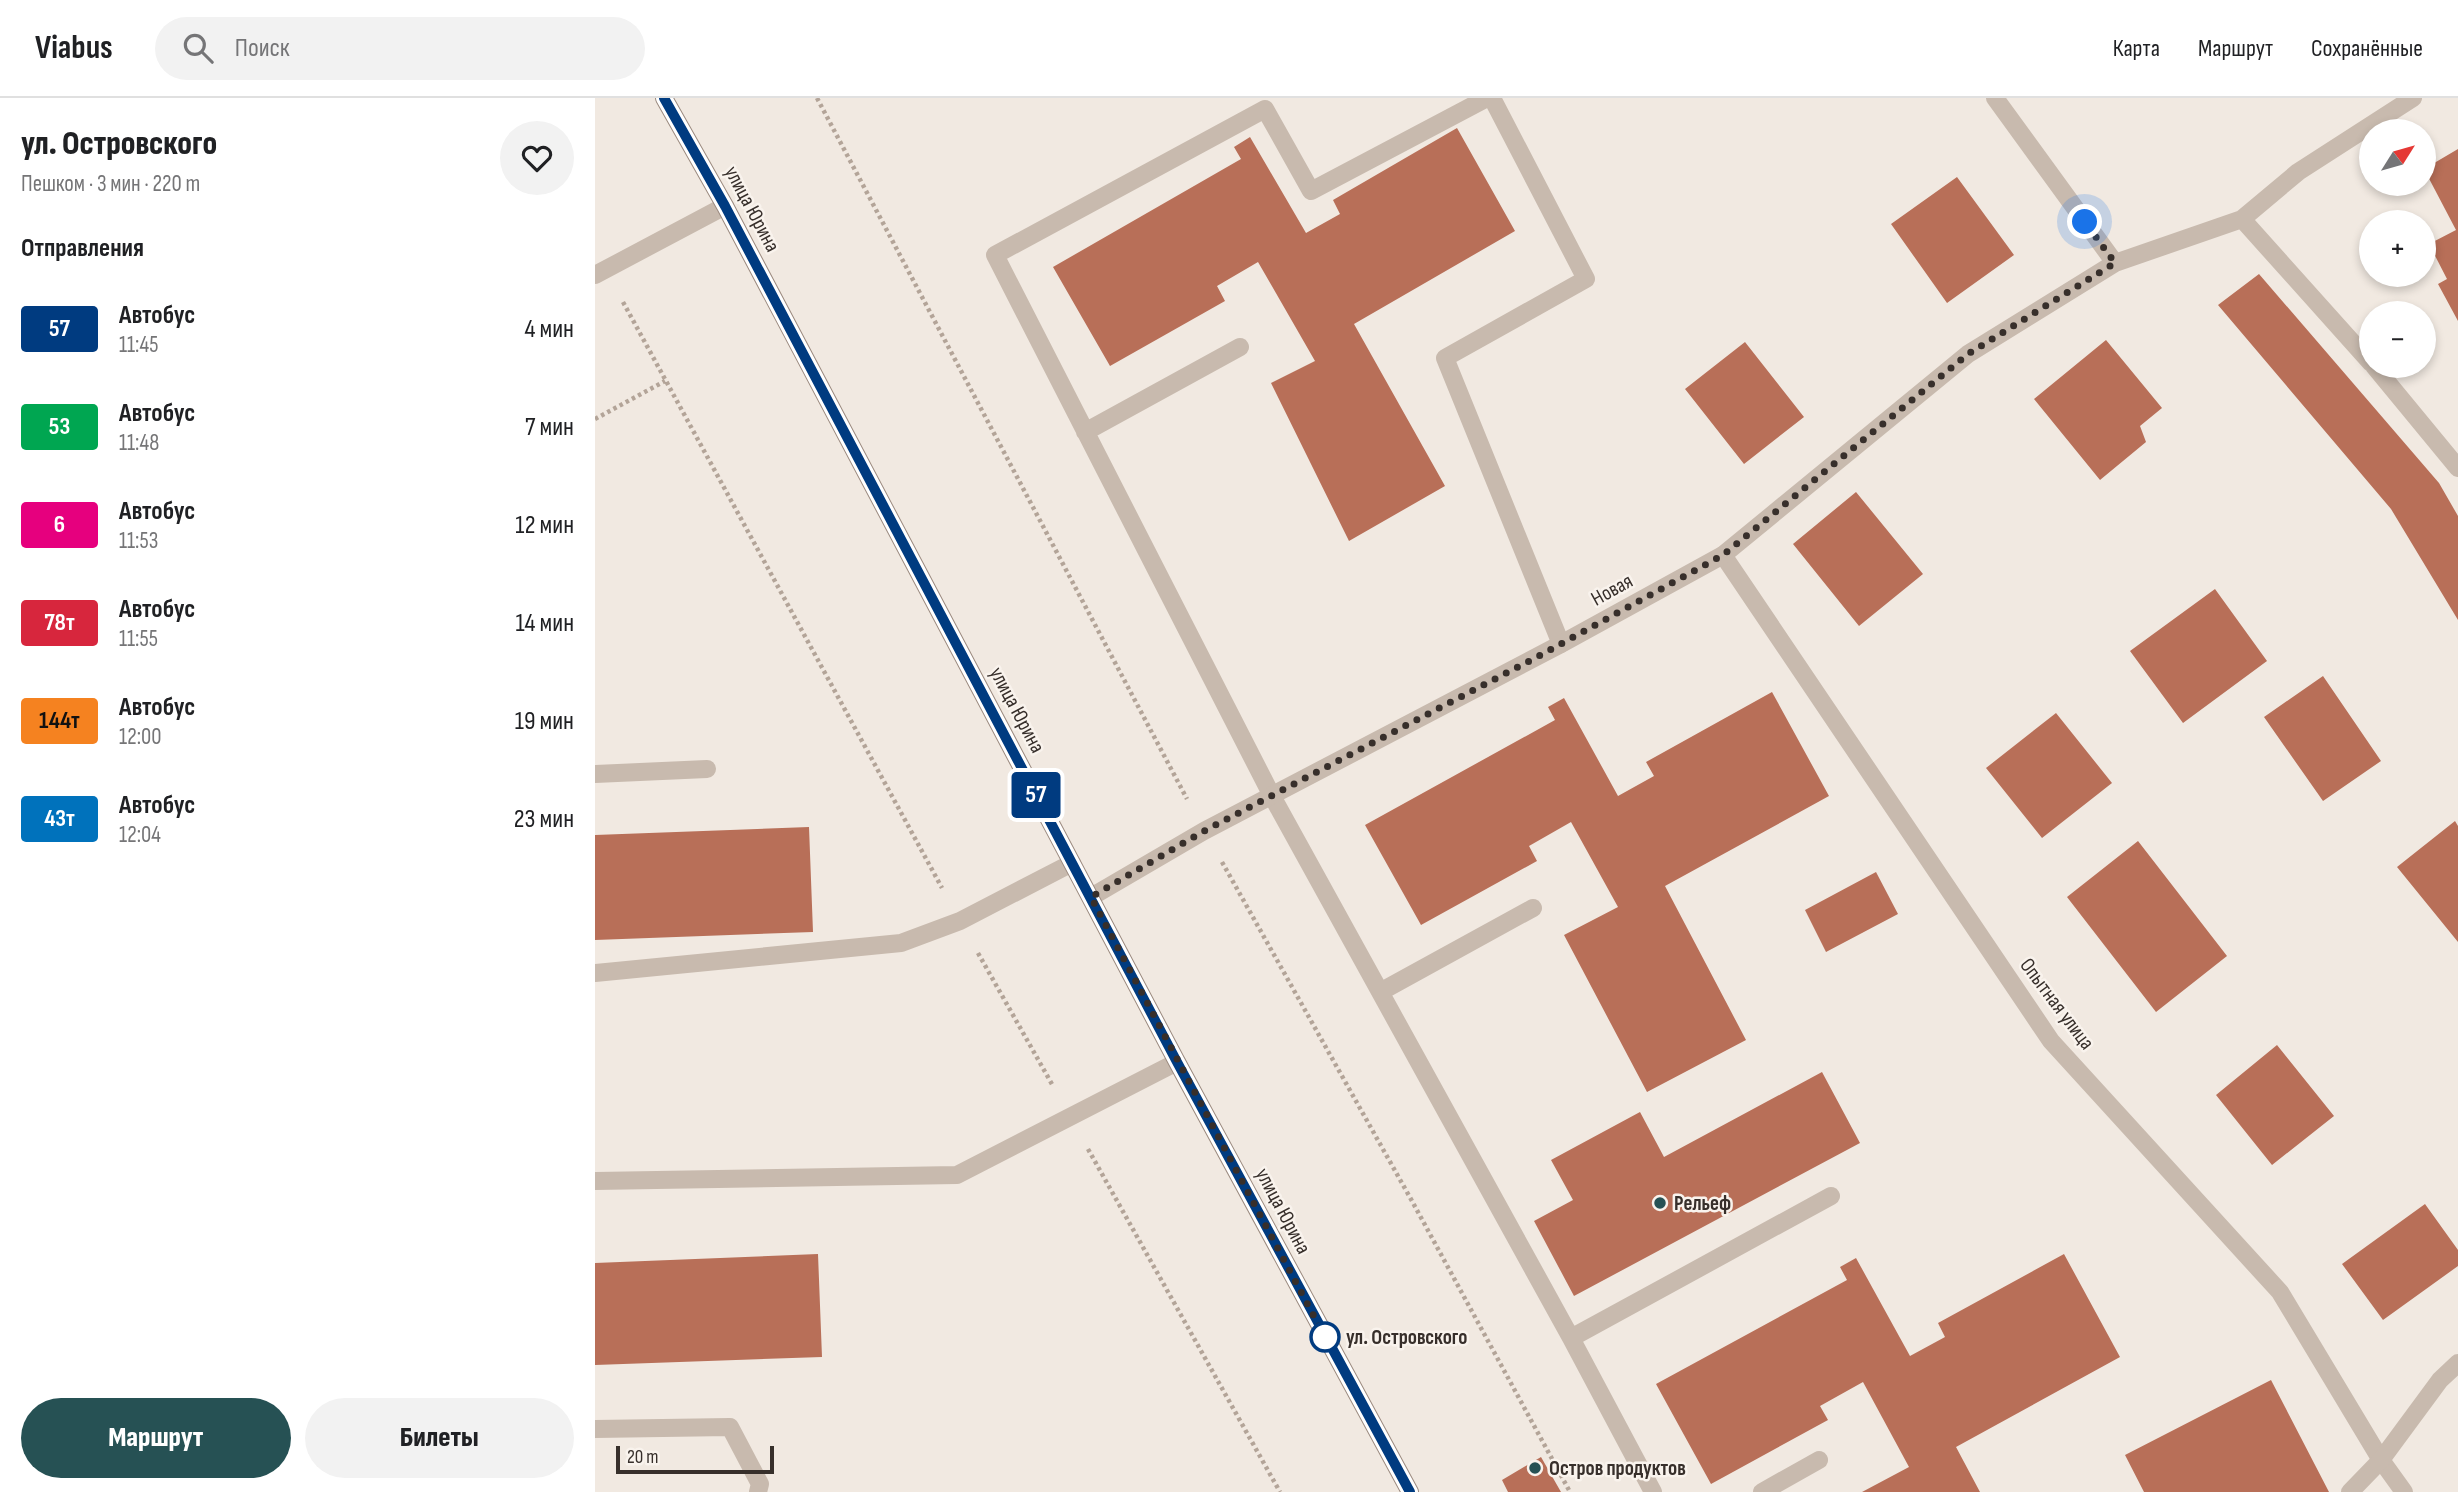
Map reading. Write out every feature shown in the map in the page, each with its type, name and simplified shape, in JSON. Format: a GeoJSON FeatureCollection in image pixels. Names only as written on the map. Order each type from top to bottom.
{"type":"FeatureCollection","features":[{"type":"Feature","properties":{"kind":"main road","name":"улица Юрина"},"geometry":{"type":"LineString","coordinates":[[664,98],[725,206],[1177,1062],[1410,1492]]}},
{"type":"Feature","properties":{"kind":"street"},"geometry":{"type":"LineString","coordinates":[[1487,98],[1311,191],[1265,109],[995,255],[1272,796],[1653,1492]]}},
{"type":"Feature","properties":{"kind":"street"},"geometry":{"type":"LineString","coordinates":[[1492,98],[1586,279],[1445,358],[1561,644]]}},
{"type":"Feature","properties":{"kind":"street"},"geometry":{"type":"LineString","coordinates":[[1995,98],[2115,263]]}},
{"type":"Feature","properties":{"kind":"street"},"geometry":{"type":"LineString","coordinates":[[2359,350],[2242,219],[2298,172],[2413,98]]}},
{"type":"Feature","properties":{"kind":"street"},"geometry":{"type":"LineString","coordinates":[[600,272],[725,206]]}},
{"type":"Feature","properties":{"kind":"street","name":"Новая"},"geometry":{"type":"LineString","coordinates":[[1091,897],[1204,831],[1561,644],[1723,555],[1968,354],[2115,263],[2242,219]]}},
{"type":"Feature","properties":{"kind":"street"},"geometry":{"type":"LineString","coordinates":[[1086,432],[1240,347]]}},
{"type":"Feature","properties":{"kind":"street"},"geometry":{"type":"LineString","coordinates":[[2384,378],[2458,468]]}},
{"type":"Feature","properties":{"kind":"street","name":"Опытная улица"},"geometry":{"type":"LineString","coordinates":[[1723,555],[2051,1041],[2280,1292],[2381,1460],[2404,1492]]}},
{"type":"Feature","properties":{"kind":"street"},"geometry":{"type":"LineString","coordinates":[[595,774],[707,769]]}},
{"type":"Feature","properties":{"kind":"street"},"geometry":{"type":"LineString","coordinates":[[595,973],[901,943],[960,921],[1072,863]]}},
{"type":"Feature","properties":{"kind":"street"},"geometry":{"type":"LineString","coordinates":[[1380,992],[1533,908]]}},
{"type":"Feature","properties":{"kind":"street"},"geometry":{"type":"LineString","coordinates":[[595,1181],[957,1175],[1177,1062]]}},
{"type":"Feature","properties":{"kind":"street"},"geometry":{"type":"LineString","coordinates":[[1571,1338],[1831,1196]]}},
{"type":"Feature","properties":{"kind":"street"},"geometry":{"type":"LineString","coordinates":[[2350,1492],[2381,1460],[2440,1380],[2458,1363]]}},
{"type":"Feature","properties":{"kind":"street"},"geometry":{"type":"LineString","coordinates":[[595,1429],[730,1427],[760,1484],[758,1492]]}},
{"type":"Feature","properties":{"kind":"street"},"geometry":{"type":"LineString","coordinates":[[1762,1492],[1819,1460]]}},
{"type":"Feature","properties":{"kind":"path"},"geometry":{"type":"LineString","coordinates":[[600,272],[665,381],[960,921],[1280,1492]]}},
{"type":"Feature","properties":{"kind":"path"},"geometry":{"type":"LineString","coordinates":[[595,419],[665,381]]}},
{"type":"Feature","properties":{"kind":"building"},"geometry":{"type":"Polygon","coordinates":[[[1457,128],[1515,231],[1354,324],[1445,486],[1349,541],[1271,383],[1315,361],[1258,262],[1217,286],[1225,301],[1110,366],[1053,267],[1241,159],[1234,147],[1250,137],[1306,233],[1340,214],[1333,200],[1457,128]]]}},
{"type":"Feature","properties":{"kind":"building"},"geometry":{"type":"Polygon","coordinates":[[[2458,149],[2458,321],[2438,284],[2447,279],[2436,258],[2436,240],[2456,230],[2436,192],[2436,162],[2458,149]]]}},
{"type":"Feature","properties":{"kind":"building"},"geometry":{"type":"Polygon","coordinates":[[[1957,177],[2014,255],[1947,303],[1891,224],[1957,177]]]}},
{"type":"Feature","properties":{"kind":"building"},"geometry":{"type":"Polygon","coordinates":[[[2259,274],[2439,483],[2458,516],[2458,620],[2391,509],[2218,305],[2259,274]]]}},
{"type":"Feature","properties":{"kind":"building"},"geometry":{"type":"Polygon","coordinates":[[[2106,340],[2162,408],[2140,426],[2146,442],[2100,480],[2034,399],[2106,340]]]}},
{"type":"Feature","properties":{"kind":"building"},"geometry":{"type":"Polygon","coordinates":[[[1745,342],[1804,417],[1744,464],[1685,389],[1745,342]]]}},
{"type":"Feature","properties":{"kind":"building"},"geometry":{"type":"Polygon","coordinates":[[[1856,492],[1923,574],[1859,626],[1793,544],[1856,492]]]}},
{"type":"Feature","properties":{"kind":"building"},"geometry":{"type":"Polygon","coordinates":[[[2215,589],[2267,661],[2183,723],[2130,651],[2215,589]]]}},
{"type":"Feature","properties":{"kind":"building"},"geometry":{"type":"Polygon","coordinates":[[[2323,676],[2381,761],[2323,801],[2264,717],[2323,676]]]}},
{"type":"Feature","properties":{"kind":"building"},"geometry":{"type":"Polygon","coordinates":[[[1772,692],[1829,796],[1665,886],[1746,1040],[1647,1092],[1564,935],[1618,907],[1571,822],[1529,846],[1537,861],[1421,925],[1365,825],[1555,720],[1548,707],[1564,698],[1618,796],[1654,776],[1646,762],[1772,692]]]}},
{"type":"Feature","properties":{"kind":"building"},"geometry":{"type":"Polygon","coordinates":[[[2056,713],[2112,783],[2042,838],[1986,768],[2056,713]]]}},
{"type":"Feature","properties":{"kind":"building"},"geometry":{"type":"Polygon","coordinates":[[[2455,821],[2458,826],[2458,942],[2397,867],[2455,821]]]}},
{"type":"Feature","properties":{"kind":"building"},"geometry":{"type":"Polygon","coordinates":[[[809,827],[813,932],[595,940],[595,835],[809,827]]]}},
{"type":"Feature","properties":{"kind":"building"},"geometry":{"type":"Polygon","coordinates":[[[2138,841],[2227,956],[2156,1012],[2067,897],[2138,841]]]}},
{"type":"Feature","properties":{"kind":"building"},"geometry":{"type":"Polygon","coordinates":[[[1876,872],[1898,914],[1826,952],[1805,910],[1876,872]]]}},
{"type":"Feature","properties":{"kind":"building"},"geometry":{"type":"Polygon","coordinates":[[[2277,1045],[2334,1116],[2272,1165],[2216,1095],[2277,1045]]]}},
{"type":"Feature","properties":{"kind":"building"},"geometry":{"type":"Polygon","coordinates":[[[1822,1072],[1860,1143],[1574,1296],[1534,1221],[1573,1200],[1551,1160],[1640,1112],[1664,1157],[1822,1072]]]}},
{"type":"Feature","properties":{"kind":"building"},"geometry":{"type":"Polygon","coordinates":[[[2425,1204],[2458,1250],[2458,1266],[2383,1320],[2342,1264],[2425,1204]]]}},
{"type":"Feature","properties":{"kind":"building"},"geometry":{"type":"Polygon","coordinates":[[[818,1254],[822,1357],[595,1365],[595,1263],[818,1254]]]}},
{"type":"Feature","properties":{"kind":"building"},"geometry":{"type":"Polygon","coordinates":[[[2064,1254],[2120,1357],[1956,1447],[1980,1492],[1862,1492],[1909,1467],[1863,1382],[1820,1406],[1828,1420],[1711,1484],[1656,1384],[1847,1280],[1840,1267],[1856,1258],[1910,1356],[1945,1337],[1938,1323],[2064,1254]]]}},
{"type":"Feature","properties":{"kind":"building"},"geometry":{"type":"Polygon","coordinates":[[[2271,1380],[2329,1492],[2144,1492],[2125,1455],[2271,1380]]]}},
{"type":"Feature","properties":{"kind":"building","name":"Остров продуктов"},"geometry":{"type":"Polygon","coordinates":[[[1541,1457],[1561,1492],[1508,1492],[1502,1480],[1541,1457]]]}},
{"type":"Feature","properties":{"kind":"bus line","name":"57"},"geometry":{"type":"LineString","coordinates":[[664,98],[725,206],[1177,1062],[1410,1492]]}},
{"type":"Feature","properties":{"kind":"place","name":"Рельеф"},"geometry":{"type":"Point","coordinates":[1660,1203]}},
{"type":"Feature","properties":{"kind":"place","name":"ул. Островского"},"geometry":{"type":"Point","coordinates":[1325,1337]}},
{"type":"Feature","properties":{"kind":"place","name":"Остров продуктов"},"geometry":{"type":"Point","coordinates":[1535,1468]}},
{"type":"Feature","properties":{"kind":"route"},"geometry":{"type":"LineString","coordinates":[[1325,1337],[1091,897],[1204,831],[1537,657],[1723,555],[1968,354],[2115,263],[2085,222]]}}]}
